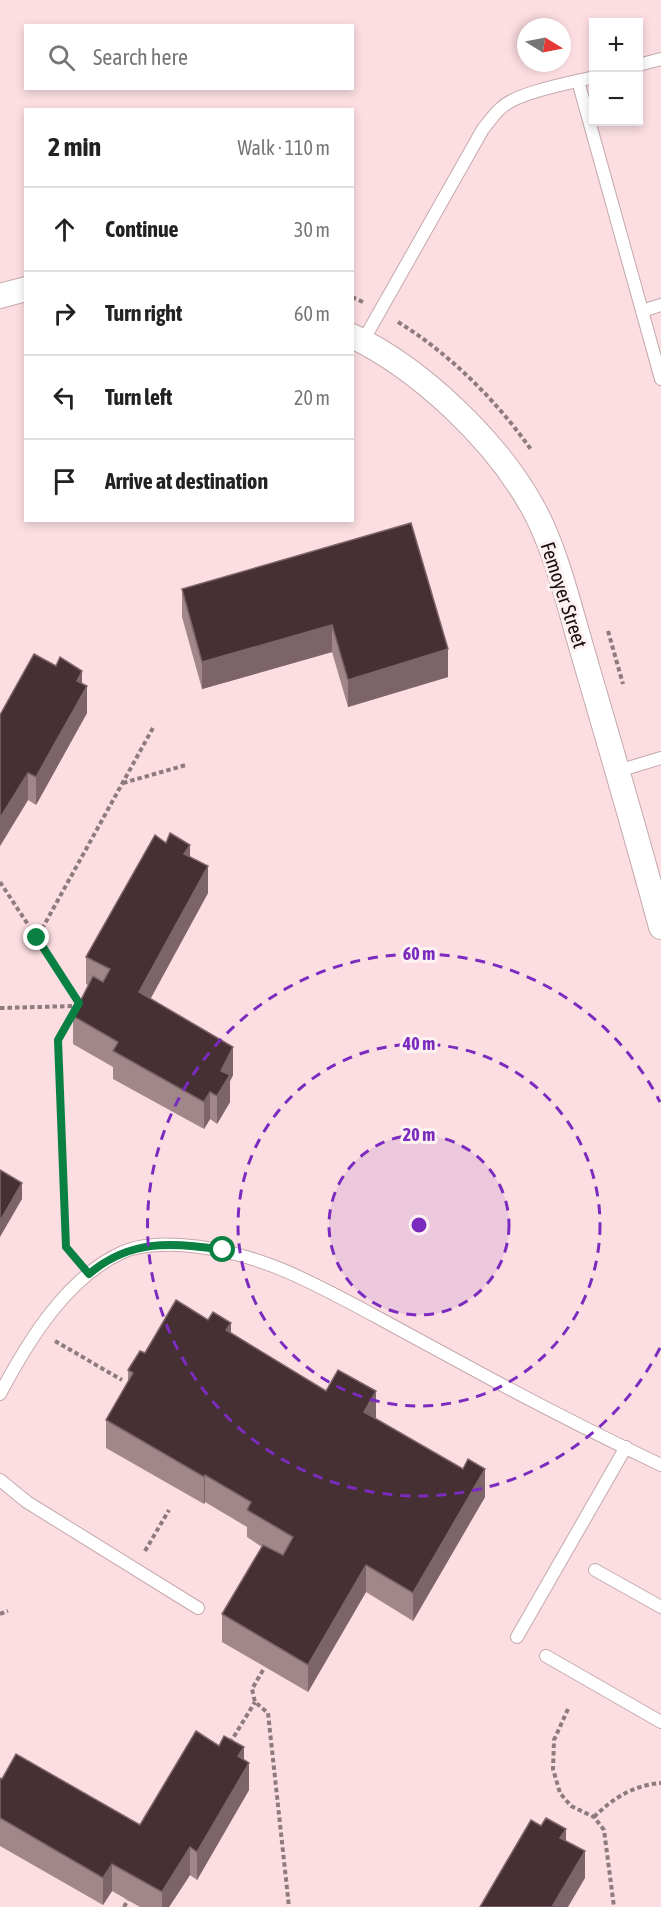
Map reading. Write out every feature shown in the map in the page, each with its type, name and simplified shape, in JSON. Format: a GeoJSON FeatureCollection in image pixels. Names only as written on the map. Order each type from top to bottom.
{"type":"FeatureCollection","features":[{"type":"Feature","properties":{"kind":"street"},"geometry":{"type":"LineString","coordinates":[[0,296],[24,290]]}},
{"type":"Feature","properties":{"kind":"street","name":"Femoyer Street"},"geometry":{"type":"LineString","coordinates":[[358,339],[392,359],[447,401],[498,457],[533,506],[555,560],[618,771],[661,927]]}},
{"type":"Feature","properties":{"kind":"lane"},"geometry":{"type":"LineString","coordinates":[[643,64],[661,59]]}},
{"type":"Feature","properties":{"kind":"lane"},"geometry":{"type":"LineString","coordinates":[[358,339],[483,129],[493,117],[514,99],[589,78]]}},
{"type":"Feature","properties":{"kind":"lane"},"geometry":{"type":"LineString","coordinates":[[578,81],[661,379]]}},
{"type":"Feature","properties":{"kind":"lane"},"geometry":{"type":"LineString","coordinates":[[642,311],[661,305]]}},
{"type":"Feature","properties":{"kind":"lane"},"geometry":{"type":"LineString","coordinates":[[618,771],[661,758]]}},
{"type":"Feature","properties":{"kind":"lane"},"geometry":{"type":"LineString","coordinates":[[0,1394],[15,1366],[71,1289],[97,1267],[124,1251],[148,1245],[198,1246],[251,1257],[322,1288],[532,1401],[661,1465]]}},
{"type":"Feature","properties":{"kind":"lane"},"geometry":{"type":"LineString","coordinates":[[517,1638],[626,1448]]}},
{"type":"Feature","properties":{"kind":"lane"},"geometry":{"type":"LineString","coordinates":[[0,1480],[27,1502],[198,1608]]}},
{"type":"Feature","properties":{"kind":"lane"},"geometry":{"type":"LineString","coordinates":[[595,1570],[661,1607]]}},
{"type":"Feature","properties":{"kind":"lane"},"geometry":{"type":"LineString","coordinates":[[546,1656],[661,1722]]}},
{"type":"Feature","properties":{"kind":"path"},"geometry":{"type":"LineString","coordinates":[[37,938],[154,726]]}},
{"type":"Feature","properties":{"kind":"path"},"geometry":{"type":"LineString","coordinates":[[123,783],[186,765]]}},
{"type":"Feature","properties":{"kind":"path"},"geometry":{"type":"LineString","coordinates":[[0,882],[79,1003],[58,1040],[66,1247],[89,1274]]}},
{"type":"Feature","properties":{"kind":"path"},"geometry":{"type":"LineString","coordinates":[[0,1008],[77,1006]]}},
{"type":"Feature","properties":{"kind":"path"},"geometry":{"type":"LineString","coordinates":[[39,1331],[122,1380]]}},
{"type":"Feature","properties":{"kind":"path"},"geometry":{"type":"LineString","coordinates":[[134,1569],[169,1510]]}},
{"type":"Feature","properties":{"kind":"path"},"geometry":{"type":"LineString","coordinates":[[0,1614],[8,1611]]}},
{"type":"Feature","properties":{"kind":"path"},"geometry":{"type":"LineString","coordinates":[[263,1670],[252,1689],[255,1702],[268,1713],[288,1907]]}},
{"type":"Feature","properties":{"kind":"path"},"geometry":{"type":"LineString","coordinates":[[226,1751],[255,1702]]}},
{"type":"Feature","properties":{"kind":"path"},"geometry":{"type":"LineString","coordinates":[[568,1709],[555,1740],[553,1769],[560,1793],[571,1806],[594,1817],[604,1830],[614,1907]]}},
{"type":"Feature","properties":{"kind":"path"},"geometry":{"type":"LineString","coordinates":[[594,1817],[608,1803],[631,1790],[661,1783]]}},
{"type":"Feature","properties":{"kind":"path"},"geometry":{"type":"LineString","coordinates":[[124,1907],[128,1900]]}},
{"type":"Feature","properties":{"kind":"building"},"geometry":{"type":"Polygon","coordinates":[[[411,523],[448,649],[348,680],[332,625],[202,662],[182,589],[411,523]]]}},
{"type":"Feature","properties":{"kind":"building"},"geometry":{"type":"Polygon","coordinates":[[[34,654],[56,666],[60,657],[82,671],[77,681],[87,686],[36,777],[28,773],[0,818],[0,715],[34,654]]]}},
{"type":"Feature","properties":{"kind":"building"},"geometry":{"type":"Polygon","coordinates":[[[170,833],[190,845],[184,854],[208,866],[139,992],[233,1047],[221,1071],[230,1075],[217,1096],[210,1092],[204,1102],[113,1051],[118,1042],[73,1016],[93,976],[103,982],[110,969],[86,957],[155,835],[166,843],[170,833]]]}},
{"type":"Feature","properties":{"kind":"building"},"geometry":{"type":"Polygon","coordinates":[[[0,1170],[22,1183],[0,1221],[0,1170]]]}},
{"type":"Feature","properties":{"kind":"building"},"geometry":{"type":"Polygon","coordinates":[[[176,1300],[208,1320],[213,1312],[231,1323],[226,1330],[326,1391],[338,1370],[376,1391],[364,1412],[463,1469],[468,1459],[485,1469],[413,1593],[366,1565],[308,1665],[222,1614],[263,1545],[283,1555],[293,1537],[247,1510],[251,1502],[106,1420],[133,1373],[128,1370],[140,1351],[145,1353],[176,1300]]]}},
{"type":"Feature","properties":{"kind":"building"},"geometry":{"type":"Polygon","coordinates":[[[196,1731],[219,1746],[224,1736],[244,1747],[238,1756],[249,1763],[197,1852],[190,1847],[162,1892],[112,1864],[103,1878],[0,1818],[0,1778],[2,1779],[16,1754],[140,1825],[196,1731]]]}},
{"type":"Feature","properties":{"kind":"building"},"geometry":{"type":"Polygon","coordinates":[[[546,1818],[566,1829],[560,1838],[585,1851],[552,1907],[480,1907],[531,1820],[541,1826],[546,1818]]]}},
{"type":"Feature","properties":{"kind":"route"},"geometry":{"type":"LineString","coordinates":[[37,938],[79,1003],[58,1040],[66,1247],[89,1274],[124,1251],[148,1245],[173,1244],[223,1250]]}}]}
